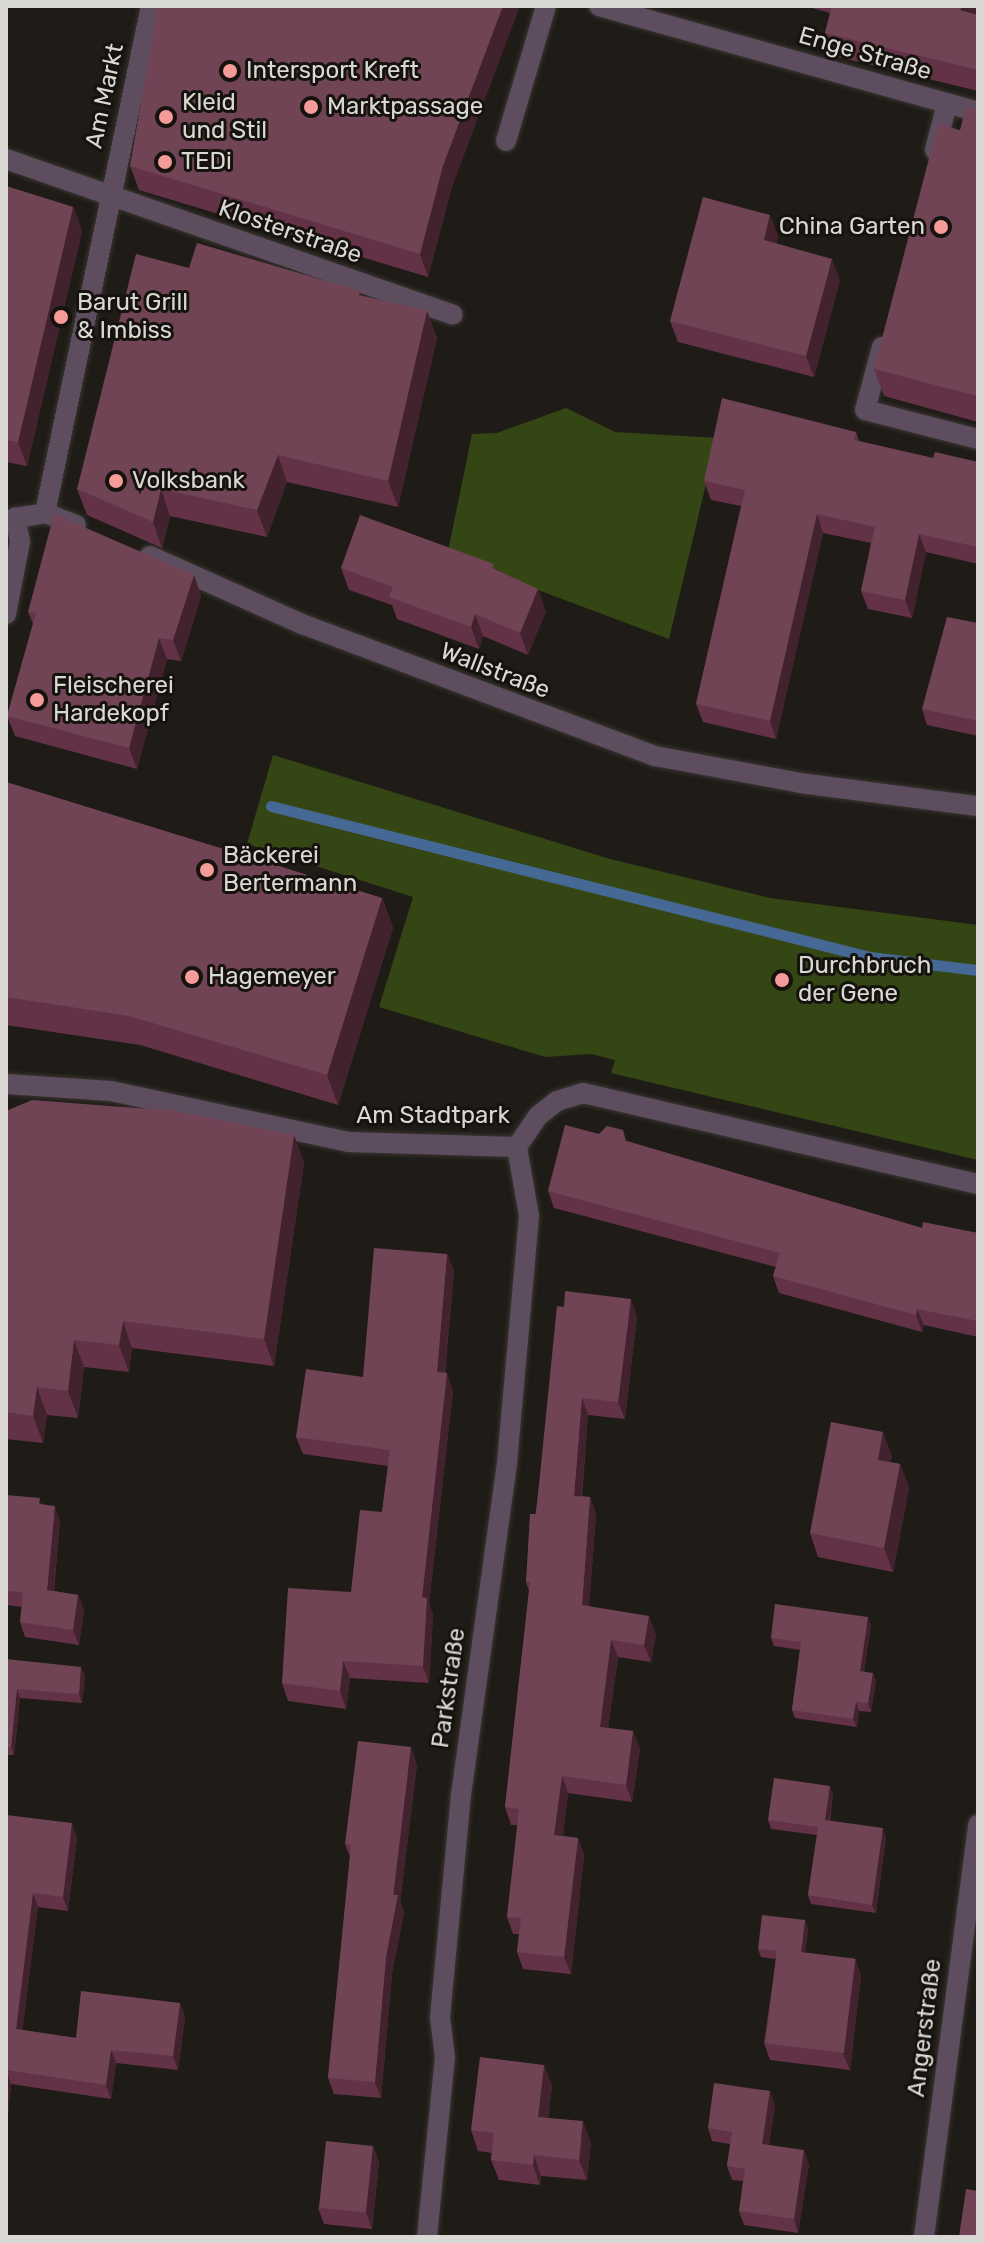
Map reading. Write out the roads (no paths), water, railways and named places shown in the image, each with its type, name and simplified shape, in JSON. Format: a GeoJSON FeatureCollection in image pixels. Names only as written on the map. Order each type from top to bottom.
{"type":"FeatureCollection","features":[{"type":"Feature","properties":{"kind":"street","name":"Am Markt"},"geometry":{"type":"LineString","coordinates":[[45,513],[151,6]]}},
{"type":"Feature","properties":{"kind":"street"},"geometry":{"type":"LineString","coordinates":[[506,141],[546,6]]}},
{"type":"Feature","properties":{"kind":"street","name":"Enge Straße"},"geometry":{"type":"LineString","coordinates":[[599,6],[978,112]]}},
{"type":"Feature","properties":{"kind":"street"},"geometry":{"type":"LineString","coordinates":[[932,165],[947,104]]}},
{"type":"Feature","properties":{"kind":"street","name":"Klosterstraße"},"geometry":{"type":"LineString","coordinates":[[6,159],[110,198],[453,315]]}},
{"type":"Feature","properties":{"kind":"street"},"geometry":{"type":"LineString","coordinates":[[886,333],[865,410],[978,439]]}},
{"type":"Feature","properties":{"kind":"street"},"geometry":{"type":"LineString","coordinates":[[6,614],[20,541],[10,517],[45,513],[98,534]]}},
{"type":"Feature","properties":{"kind":"street","name":"Wallstraße"},"geometry":{"type":"LineString","coordinates":[[126,546],[302,624],[655,756],[800,783],[978,806]]}},
{"type":"Feature","properties":{"kind":"street","name":"Am Stadtpark"},"geometry":{"type":"LineString","coordinates":[[6,1084],[126,1094],[348,1142],[517,1147],[538,1116],[557,1101],[583,1093],[978,1184]]}},
{"type":"Feature","properties":{"kind":"street","name":"Parkstraße"},"geometry":{"type":"LineString","coordinates":[[427,2237],[445,2058],[440,2017],[459,1811],[507,1463],[529,1216],[517,1147]]}},
{"type":"Feature","properties":{"kind":"street","name":"Angerstraße"},"geometry":{"type":"LineString","coordinates":[[924,2237],[978,1825]]}},
{"type":"Feature","properties":{"kind":"waterway"},"geometry":{"type":"LineString","coordinates":[[271,806],[870,957],[978,970]]}},
{"type":"Feature","properties":{"kind":"place","name":"Intersport Kreft"},"geometry":{"type":"Point","coordinates":[230,71]}},
{"type":"Feature","properties":{"kind":"place","name":"Marktpassage"},"geometry":{"type":"Point","coordinates":[311,107]}},
{"type":"Feature","properties":{"kind":"place","name":"Kleid und Stil"},"geometry":{"type":"Point","coordinates":[166,117]}},
{"type":"Feature","properties":{"kind":"place","name":"TEDi"},"geometry":{"type":"Point","coordinates":[165,162]}},
{"type":"Feature","properties":{"kind":"place","name":"China Garten"},"geometry":{"type":"Point","coordinates":[941,227]}},
{"type":"Feature","properties":{"kind":"place","name":"Barut Grill & Imbiss"},"geometry":{"type":"Point","coordinates":[61,317]}},
{"type":"Feature","properties":{"kind":"place","name":"Volksbank"},"geometry":{"type":"Point","coordinates":[116,481]}},
{"type":"Feature","properties":{"kind":"place","name":"Fleischerei Hardekopf"},"geometry":{"type":"Point","coordinates":[37,700]}},
{"type":"Feature","properties":{"kind":"place","name":"Bäckerei Bertermann"},"geometry":{"type":"Point","coordinates":[207,870]}},
{"type":"Feature","properties":{"kind":"place","name":"Hagemeyer"},"geometry":{"type":"Point","coordinates":[192,977]}},
{"type":"Feature","properties":{"kind":"place","name":"Durchbruch der Gene"},"geometry":{"type":"Point","coordinates":[782,980]}}]}
